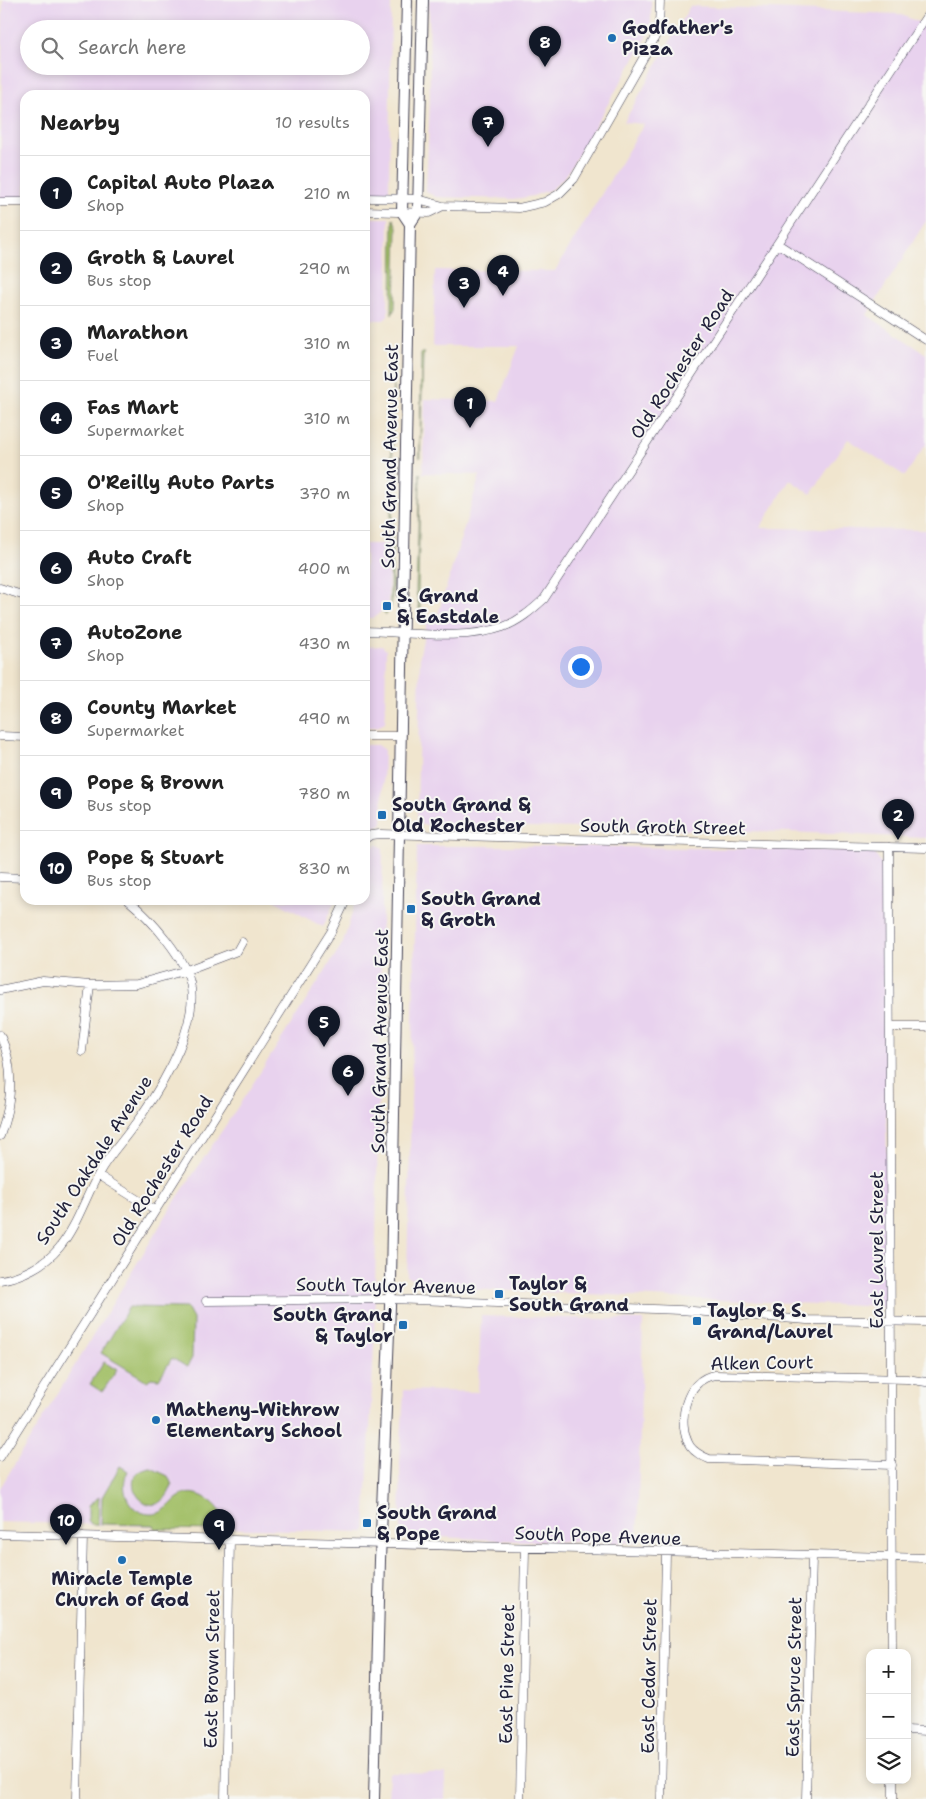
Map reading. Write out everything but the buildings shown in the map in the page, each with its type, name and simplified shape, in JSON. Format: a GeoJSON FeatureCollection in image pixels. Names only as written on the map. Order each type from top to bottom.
{"type":"FeatureCollection","features":[{"type":"Feature","properties":{"kind":"main road"},"geometry":{"type":"LineString","coordinates":[[407,0],[402,212],[410,224],[418,212],[423,0]]}},
{"type":"Feature","properties":{"kind":"main road","name":"South Grand Avenue East"},"geometry":{"type":"LineString","coordinates":[[374,1799],[380,1544],[391,1299],[410,224]]}},
{"type":"Feature","properties":{"kind":"street"},"geometry":{"type":"LineString","coordinates":[[370,198],[418,199],[443,206],[519,208],[545,202],[559,194],[574,178],[653,40],[659,28],[660,0]]}},
{"type":"Feature","properties":{"kind":"street","name":"Old Rochester Road"},"geometry":{"type":"LineString","coordinates":[[370,631],[466,633],[491,630],[519,619],[544,600],[926,17]]}},
{"type":"Feature","properties":{"kind":"street"},"geometry":{"type":"LineString","coordinates":[[0,202],[20,202]]}},
{"type":"Feature","properties":{"kind":"street"},"geometry":{"type":"LineString","coordinates":[[370,211],[429,213],[443,206]]}},
{"type":"Feature","properties":{"kind":"street"},"geometry":{"type":"LineString","coordinates":[[778,244],[926,340]]}},
{"type":"Feature","properties":{"kind":"street"},"geometry":{"type":"LineString","coordinates":[[0,588],[20,594]]}},
{"type":"Feature","properties":{"kind":"street"},"geometry":{"type":"LineString","coordinates":[[0,736],[20,737]]}},
{"type":"Feature","properties":{"kind":"street"},"geometry":{"type":"LineString","coordinates":[[370,736],[401,736]]}},
{"type":"Feature","properties":{"kind":"street"},"geometry":{"type":"LineString","coordinates":[[370,836],[374,834],[400,835]]}},
{"type":"Feature","properties":{"kind":"street","name":"South Groth Street"},"geometry":{"type":"LineString","coordinates":[[400,835],[926,848]]}},
{"type":"Feature","properties":{"kind":"street","name":"East Laurel Street"},"geometry":{"type":"LineString","coordinates":[[889,847],[892,1649]]}},
{"type":"Feature","properties":{"kind":"street"},"geometry":{"type":"LineString","coordinates":[[0,877],[20,878]]}},
{"type":"Feature","properties":{"kind":"street"},"geometry":{"type":"LineString","coordinates":[[133,905],[148,919],[187,970]]}},
{"type":"Feature","properties":{"kind":"street","name":"Old Rochester Road"},"geometry":{"type":"LineString","coordinates":[[0,1457],[331,932],[344,905]]}},
{"type":"Feature","properties":{"kind":"street"},"geometry":{"type":"LineString","coordinates":[[0,990],[43,981],[90,986],[137,984],[187,970],[237,951],[242,942]]}},
{"type":"Feature","properties":{"kind":"street","name":"South Oakdale Avenue"},"geometry":{"type":"LineString","coordinates":[[0,1280],[28,1272],[58,1249],[72,1228],[98,1175],[162,1082],[186,1034],[191,1003],[191,988],[187,970]]}},
{"type":"Feature","properties":{"kind":"street"},"geometry":{"type":"LineString","coordinates":[[82,1051],[90,986]]}},
{"type":"Feature","properties":{"kind":"street"},"geometry":{"type":"LineString","coordinates":[[890,1027],[926,1027]]}},
{"type":"Feature","properties":{"kind":"street"},"geometry":{"type":"LineString","coordinates":[[0,1035],[10,1075],[9,1102],[0,1136]]}},
{"type":"Feature","properties":{"kind":"street"},"geometry":{"type":"LineString","coordinates":[[98,1175],[154,1210]]}},
{"type":"Feature","properties":{"kind":"street","name":"South Taylor Avenue"},"geometry":{"type":"LineString","coordinates":[[206,1301],[391,1299],[617,1307],[807,1320],[926,1322]]}},
{"type":"Feature","properties":{"kind":"street","name":"Alken Court"},"geometry":{"type":"LineString","coordinates":[[892,1465],[709,1459],[698,1454],[690,1446],[685,1426],[686,1404],[690,1390],[699,1380],[710,1376],[892,1379],[926,1382]]}},
{"type":"Feature","properties":{"kind":"street","name":"South Pope Avenue"},"geometry":{"type":"LineString","coordinates":[[0,1534],[812,1557],[926,1558]]}},
{"type":"Feature","properties":{"kind":"street"},"geometry":{"type":"LineString","coordinates":[[77,1799],[83,1536]]}},
{"type":"Feature","properties":{"kind":"street","name":"East Brown Street"},"geometry":{"type":"LineString","coordinates":[[225,1799],[230,1540]]}},
{"type":"Feature","properties":{"kind":"street","name":"East Pine Street"},"geometry":{"type":"LineString","coordinates":[[520,1799],[525,1549]]}},
{"type":"Feature","properties":{"kind":"street","name":"East Cedar Street"},"geometry":{"type":"LineString","coordinates":[[661,1799],[666,1553]]}},
{"type":"Feature","properties":{"kind":"street","name":"East Spruce Street"},"geometry":{"type":"LineString","coordinates":[[806,1799],[812,1557]]}},
{"type":"Feature","properties":{"kind":"street"},"geometry":{"type":"LineString","coordinates":[[911,1730],[926,1731]]}},
{"type":"Feature","properties":{"kind":"street"},"geometry":{"type":"LineString","coordinates":[[893,1784],[893,1799]]}},
{"type":"Feature","properties":{"kind":"shaded area"},"geometry":{"type":"Polygon","coordinates":[[[3,0],[391,0],[389,194],[370,194],[370,90],[20,90],[20,199],[0,199],[3,0]]]}},
{"type":"Feature","properties":{"kind":"shaded area"},"geometry":{"type":"Polygon","coordinates":[[[429,0],[651,0],[651,26],[643,44],[567,174],[552,189],[533,196],[516,199],[436,197],[426,191],[430,101],[429,0]]]}},
{"type":"Feature","properties":{"kind":"shaded area"},"geometry":{"type":"Polygon","coordinates":[[[690,6],[899,14],[926,25],[926,221],[867,315],[926,354],[926,444],[905,476],[848,439],[811,494],[790,480],[760,528],[926,530],[926,838],[789,832],[422,825],[417,822],[420,654],[427,621],[436,621],[480,475],[423,473],[425,399],[498,401],[519,346],[433,346],[435,270],[555,271],[644,124],[624,122],[690,6]]]}},
{"type":"Feature","properties":{"kind":"shaded area"},"geometry":{"type":"Polygon","coordinates":[[[370,218],[389,218],[388,316],[384,320],[370,320],[370,218]]]}},
{"type":"Feature","properties":{"kind":"shaded area"},"geometry":{"type":"Polygon","coordinates":[[[370,544],[389,544],[388,605],[374,618],[370,618],[370,544]]]}},
{"type":"Feature","properties":{"kind":"shaded area"},"geometry":{"type":"Polygon","coordinates":[[[382,646],[386,650],[385,723],[377,727],[370,727],[370,647],[382,646]]]}},
{"type":"Feature","properties":{"kind":"shaded area"},"geometry":{"type":"Polygon","coordinates":[[[370,745],[377,745],[384,750],[382,824],[370,829],[370,745]]]}},
{"type":"Feature","properties":{"kind":"shaded area"},"geometry":{"type":"Polygon","coordinates":[[[378,845],[383,848],[374,1345],[365,1532],[0,1522],[0,1488],[172,1206],[343,943],[354,905],[370,905],[370,853],[373,846],[378,845]]]}},
{"type":"Feature","properties":{"kind":"shaded area"},"geometry":{"type":"Polygon","coordinates":[[[417,846],[565,846],[873,851],[881,863],[884,876],[887,1189],[887,1289],[885,1307],[422,1287],[407,1276],[417,846]]]}},
{"type":"Feature","properties":{"kind":"shaded area"},"geometry":{"type":"Polygon","coordinates":[[[283,905],[333,905],[323,927],[283,905]]]}},
{"type":"Feature","properties":{"kind":"shaded area"},"geometry":{"type":"Polygon","coordinates":[[[481,1316],[643,1320],[637,1543],[518,1541],[401,1535],[400,1463],[404,1390],[478,1392],[481,1316]]]}},
{"type":"Feature","properties":{"kind":"shaded area"},"geometry":{"type":"Polygon","coordinates":[[[389,1773],[446,1774],[445,1799],[388,1799],[389,1773]]]}},
{"type":"Feature","properties":{"kind":"green space"},"geometry":{"type":"Polygon","coordinates":[[[393,218],[397,227],[395,308],[392,315],[393,218]]]}},
{"type":"Feature","properties":{"kind":"green space"},"geometry":{"type":"Polygon","coordinates":[[[421,353],[425,353],[423,356],[420,458],[421,353]]]}},
{"type":"Feature","properties":{"kind":"green space"},"geometry":{"type":"Polygon","coordinates":[[[393,359],[392,595],[391,606],[386,615],[383,612],[390,606],[393,359]]]}},
{"type":"Feature","properties":{"kind":"green space"},"geometry":{"type":"Polygon","coordinates":[[[420,473],[418,595],[421,611],[426,616],[424,618],[419,608],[416,591],[420,473]]]}},
{"type":"Feature","properties":{"kind":"green space"},"geometry":{"type":"Polygon","coordinates":[[[129,1307],[187,1308],[193,1319],[192,1358],[187,1367],[172,1358],[159,1379],[151,1378],[147,1381],[101,1353],[129,1307]]]}},
{"type":"Feature","properties":{"kind":"green space"},"geometry":{"type":"Polygon","coordinates":[[[104,1362],[117,1370],[102,1392],[90,1384],[104,1362]]]}},
{"type":"Feature","properties":{"kind":"green space"},"geometry":{"type":"Polygon","coordinates":[[[120,1466],[128,1471],[124,1486],[128,1500],[138,1511],[146,1514],[159,1513],[178,1498],[193,1493],[207,1499],[219,1510],[223,1516],[224,1523],[221,1530],[156,1529],[154,1525],[101,1524],[102,1497],[120,1466]]]}},
{"type":"Feature","properties":{"kind":"green space"},"geometry":{"type":"Polygon","coordinates":[[[151,1468],[168,1476],[172,1485],[164,1499],[156,1504],[147,1503],[139,1498],[134,1489],[134,1480],[139,1473],[151,1468]]]}},
{"type":"Feature","properties":{"kind":"green space"},"geometry":{"type":"Polygon","coordinates":[[[99,1497],[98,1524],[91,1524],[88,1520],[88,1506],[99,1497]]]}},
{"type":"Feature","properties":{"kind":"place","name":"Godfather's Pizza"},"geometry":{"type":"Point","coordinates":[612,38]}},
{"type":"Feature","properties":{"kind":"place","name":"County Market"},"geometry":{"type":"Point","coordinates":[545,67]}},
{"type":"Feature","properties":{"kind":"place","name":"AutoZone"},"geometry":{"type":"Point","coordinates":[488,147]}},
{"type":"Feature","properties":{"kind":"place","name":"Fas Mart"},"geometry":{"type":"Point","coordinates":[503,296]}},
{"type":"Feature","properties":{"kind":"place","name":"Marathon"},"geometry":{"type":"Point","coordinates":[464,308]}},
{"type":"Feature","properties":{"kind":"place","name":"Capital Auto Plaza"},"geometry":{"type":"Point","coordinates":[470,428]}},
{"type":"Feature","properties":{"kind":"place","name":"S. Grand & Eastdale"},"geometry":{"type":"Point","coordinates":[387,606]}},
{"type":"Feature","properties":{"kind":"place","name":"South Grand & Old Rochester"},"geometry":{"type":"Point","coordinates":[382,815]}},
{"type":"Feature","properties":{"kind":"place","name":"Groth & Laurel"},"geometry":{"type":"Point","coordinates":[898,840]}},
{"type":"Feature","properties":{"kind":"place","name":"South Grand & Groth"},"geometry":{"type":"Point","coordinates":[411,909]}},
{"type":"Feature","properties":{"kind":"place","name":"O'Reilly Auto Parts"},"geometry":{"type":"Point","coordinates":[324,1047]}},
{"type":"Feature","properties":{"kind":"place","name":"Auto Craft"},"geometry":{"type":"Point","coordinates":[348,1096]}},
{"type":"Feature","properties":{"kind":"place","name":"Taylor & South Grand"},"geometry":{"type":"Point","coordinates":[499,1294]}},
{"type":"Feature","properties":{"kind":"place","name":"Taylor & S. Grand/Laurel"},"geometry":{"type":"Point","coordinates":[697,1321]}},
{"type":"Feature","properties":{"kind":"place","name":"South Grand & Taylor"},"geometry":{"type":"Point","coordinates":[403,1325]}},
{"type":"Feature","properties":{"kind":"place","name":"Matheny-Withrow Elementary School"},"geometry":{"type":"Point","coordinates":[156,1420]}},
{"type":"Feature","properties":{"kind":"place","name":"South Grand & Pope"},"geometry":{"type":"Point","coordinates":[367,1523]}},
{"type":"Feature","properties":{"kind":"place","name":"Pope & Stuart"},"geometry":{"type":"Point","coordinates":[66,1545]}},
{"type":"Feature","properties":{"kind":"place","name":"Pope & Brown"},"geometry":{"type":"Point","coordinates":[219,1550]}},
{"type":"Feature","properties":{"kind":"place","name":"Miracle Temple Church of God"},"geometry":{"type":"Point","coordinates":[122,1560]}}]}
